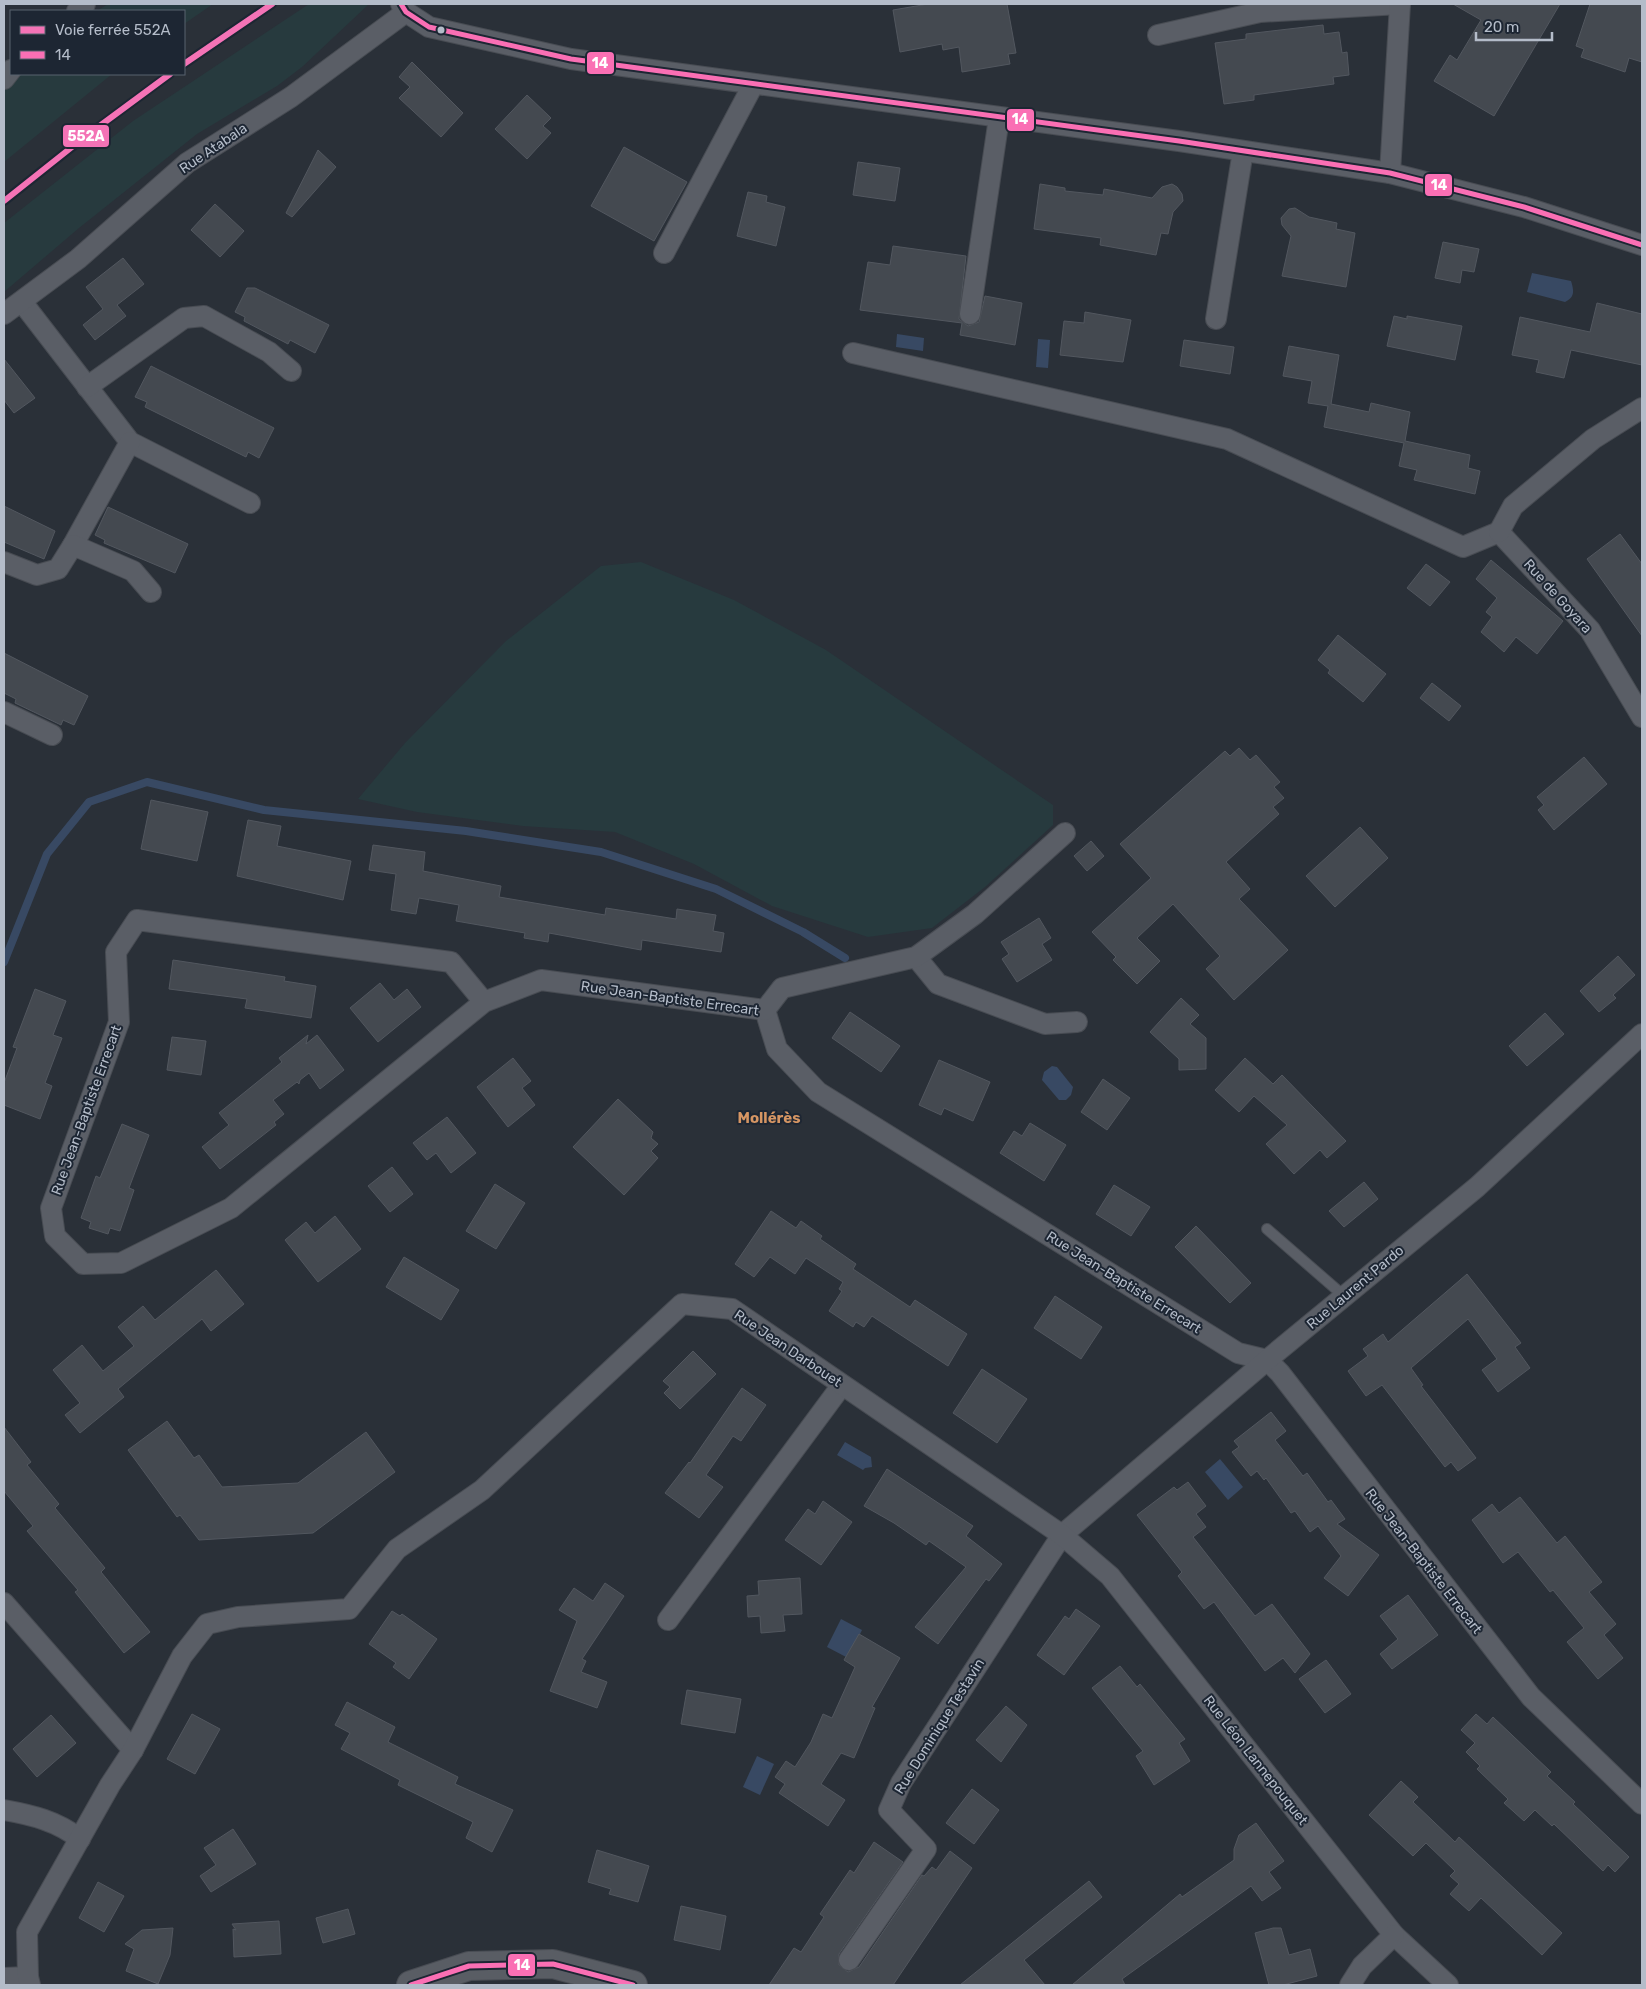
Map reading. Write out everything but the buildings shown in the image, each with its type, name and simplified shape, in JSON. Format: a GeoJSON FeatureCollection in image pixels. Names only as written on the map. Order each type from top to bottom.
{"type":"FeatureCollection","features":[{"type":"Feature","properties":{"kind":"main road"},"geometry":{"type":"LineString","coordinates":[[411,1985],[468,1966],[553,1964],[633,1985]]}},
{"type":"Feature","properties":{"kind":"street"},"geometry":{"type":"LineString","coordinates":[[1158,35],[1260,12],[1400,4],[1390,173]]}},
{"type":"Feature","properties":{"kind":"street"},"geometry":{"type":"LineString","coordinates":[[403,8],[429,27],[571,59],[1243,151],[1390,173],[1524,207],[1642,245]]}},
{"type":"Feature","properties":{"kind":"street","name":"Rue Atabala"},"geometry":{"type":"LineString","coordinates":[[4,314],[78,259],[187,163],[291,97],[403,8]]}},
{"type":"Feature","properties":{"kind":"street"},"geometry":{"type":"LineString","coordinates":[[664,253],[753,85]]}},
{"type":"Feature","properties":{"kind":"street"},"geometry":{"type":"LineString","coordinates":[[970,314],[999,118]]}},
{"type":"Feature","properties":{"kind":"street"},"geometry":{"type":"LineString","coordinates":[[1216,319],[1243,151]]}},
{"type":"Feature","properties":{"kind":"street"},"geometry":{"type":"LineString","coordinates":[[22,302],[130,442],[250,503]]}},
{"type":"Feature","properties":{"kind":"street"},"geometry":{"type":"LineString","coordinates":[[88,386],[184,318],[204,316],[269,352],[290,371]]}},
{"type":"Feature","properties":{"kind":"street"},"geometry":{"type":"LineString","coordinates":[[853,353],[1227,439],[1462,547],[1499,532],[1513,506],[1593,439],[1642,408]]}},
{"type":"Feature","properties":{"kind":"street"},"geometry":{"type":"LineString","coordinates":[[4,562],[37,575],[58,569],[73,546],[130,442]]}},
{"type":"Feature","properties":{"kind":"street","name":"Rue de Goyara"},"geometry":{"type":"LineString","coordinates":[[1499,532],[1590,630],[1642,717]]}},
{"type":"Feature","properties":{"kind":"street"},"geometry":{"type":"LineString","coordinates":[[73,546],[132,571],[151,592]]}},
{"type":"Feature","properties":{"kind":"street"},"geometry":{"type":"LineString","coordinates":[[4,712],[52,735]]}},
{"type":"Feature","properties":{"kind":"street"},"geometry":{"type":"LineString","coordinates":[[765,1010],[782,988],[916,957],[975,914],[1065,833]]}},
{"type":"Feature","properties":{"kind":"street","name":"Rue Jean-Baptiste Errecart"},"geometry":{"type":"LineString","coordinates":[[484,1002],[450,962],[136,920],[116,952],[120,1022],[51,1208],[55,1236],[83,1264],[121,1263],[231,1208],[484,1002],[541,980],[765,1010],[777,1049],[818,1092],[1238,1353],[1267,1360],[1280,1373],[1531,1697],[1642,1804]]}},
{"type":"Feature","properties":{"kind":"street"},"geometry":{"type":"LineString","coordinates":[[916,957],[938,984],[1045,1024],[1077,1022]]}},
{"type":"Feature","properties":{"kind":"street","name":"Rue Laurent Pardo"},"geometry":{"type":"LineString","coordinates":[[1062,1535],[1267,1360],[1477,1187],[1642,1034]]}},
{"type":"Feature","properties":{"kind":"street","name":"Rue Jean Darbouet"},"geometry":{"type":"LineString","coordinates":[[29,1981],[27,1932],[110,1786],[133,1750],[182,1656],[207,1624],[238,1617],[349,1609],[397,1549],[482,1490],[682,1304],[732,1309],[1062,1535]]}},
{"type":"Feature","properties":{"kind":"street"},"geometry":{"type":"LineString","coordinates":[[668,1620],[842,1384]]}},
{"type":"Feature","properties":{"kind":"street","name":"Rue Léon Lannepouquet"},"geometry":{"type":"LineString","coordinates":[[1062,1535],[1110,1576],[1394,1935],[1448,1985]]}},
{"type":"Feature","properties":{"kind":"street","name":"Rue Dominique Testavin"},"geometry":{"type":"LineString","coordinates":[[849,1960],[926,1849],[889,1810],[901,1783],[1062,1535]]}},
{"type":"Feature","properties":{"kind":"street"},"geometry":{"type":"LineString","coordinates":[[4,1602],[133,1750]]}},
{"type":"Feature","properties":{"kind":"street"},"geometry":{"type":"LineString","coordinates":[[4,1810],[38,1816],[66,1828],[80,1839]]}},
{"type":"Feature","properties":{"kind":"street"},"geometry":{"type":"LineString","coordinates":[[1350,1985],[1362,1966],[1394,1935]]}},
{"type":"Feature","properties":{"kind":"street"},"geometry":{"type":"LineString","coordinates":[[4,1978],[29,1981]]}},
{"type":"Feature","properties":{"kind":"lane"},"geometry":{"type":"LineString","coordinates":[[1267,1229],[1344,1296]]}},
{"type":"Feature","properties":{"kind":"green space"},"geometry":{"type":"Polygon","coordinates":[[[108,4],[213,4],[185,23],[185,10],[99,10],[108,4]]]}},
{"type":"Feature","properties":{"kind":"green space"},"geometry":{"type":"Polygon","coordinates":[[[309,4],[369,4],[302,67],[277,86],[197,134],[79,228],[4,292],[4,223],[133,121],[309,4]]]}},
{"type":"Feature","properties":{"kind":"green space"},"geometry":{"type":"Polygon","coordinates":[[[10,75],[111,75],[4,162],[4,79],[10,75]]]}},
{"type":"Feature","properties":{"kind":"green space"},"geometry":{"type":"Polygon","coordinates":[[[641,562],[734,600],[826,650],[1053,805],[1053,825],[985,887],[932,928],[868,937],[772,906],[694,864],[615,832],[523,826],[417,812],[358,799],[405,743],[506,641],[601,566],[641,562]]]}},
{"type":"Feature","properties":{"kind":"water"},"geometry":{"type":"Polygon","coordinates":[[[1532,273],[1571,281],[1572,296],[1565,302],[1527,292],[1532,273]]]}},
{"type":"Feature","properties":{"kind":"water"},"geometry":{"type":"Polygon","coordinates":[[[897,334],[924,338],[923,351],[896,347],[897,334]]]}},
{"type":"Feature","properties":{"kind":"water"},"geometry":{"type":"Polygon","coordinates":[[[1038,339],[1050,340],[1048,368],[1036,367],[1038,339]]]}},
{"type":"Feature","properties":{"kind":"water"},"geometry":{"type":"Polygon","coordinates":[[[1052,1066],[1057,1067],[1073,1087],[1071,1095],[1066,1100],[1059,1100],[1042,1080],[1044,1072],[1052,1066]]]}},
{"type":"Feature","properties":{"kind":"water"},"geometry":{"type":"Polygon","coordinates":[[[845,1442],[871,1457],[872,1467],[863,1470],[837,1455],[845,1442]]]}},
{"type":"Feature","properties":{"kind":"water"},"geometry":{"type":"Polygon","coordinates":[[[1220,1459],[1243,1487],[1228,1500],[1205,1472],[1220,1459]]]}},
{"type":"Feature","properties":{"kind":"water"},"geometry":{"type":"Polygon","coordinates":[[[841,1619],[862,1630],[848,1658],[827,1647],[841,1619]]]}},
{"type":"Feature","properties":{"kind":"water"},"geometry":{"type":"Polygon","coordinates":[[[757,1756],[774,1764],[760,1795],[743,1787],[757,1756]]]}},
{"type":"Feature","properties":{"kind":"waterway"},"geometry":{"type":"LineString","coordinates":[[4,962],[47,854],[89,802],[147,782],[264,810],[466,831],[601,852],[716,889],[803,932],[845,958]]}},
{"type":"Feature","properties":{"kind":"rail line","name":"552A"},"geometry":{"type":"LineString","coordinates":[[185,63],[272,4]]}},
{"type":"Feature","properties":{"kind":"rail line","name":"552A"},"geometry":{"type":"LineString","coordinates":[[4,201],[82,139],[169,75]]}},
{"type":"Feature","properties":{"kind":"transit line","name":"14"},"geometry":{"type":"LineString","coordinates":[[401,4],[406,12],[429,27],[571,59],[1179,141],[1390,173],[1524,207],[1642,245]]}},
{"type":"Feature","properties":{"kind":"transit line","name":"14"},"geometry":{"type":"LineString","coordinates":[[411,1985],[469,1966],[553,1964],[633,1985]]}},
{"type":"Feature","properties":{"kind":"district","name":"Mollérès"},"geometry":{"type":"Point","coordinates":[769,1118]}}]}
